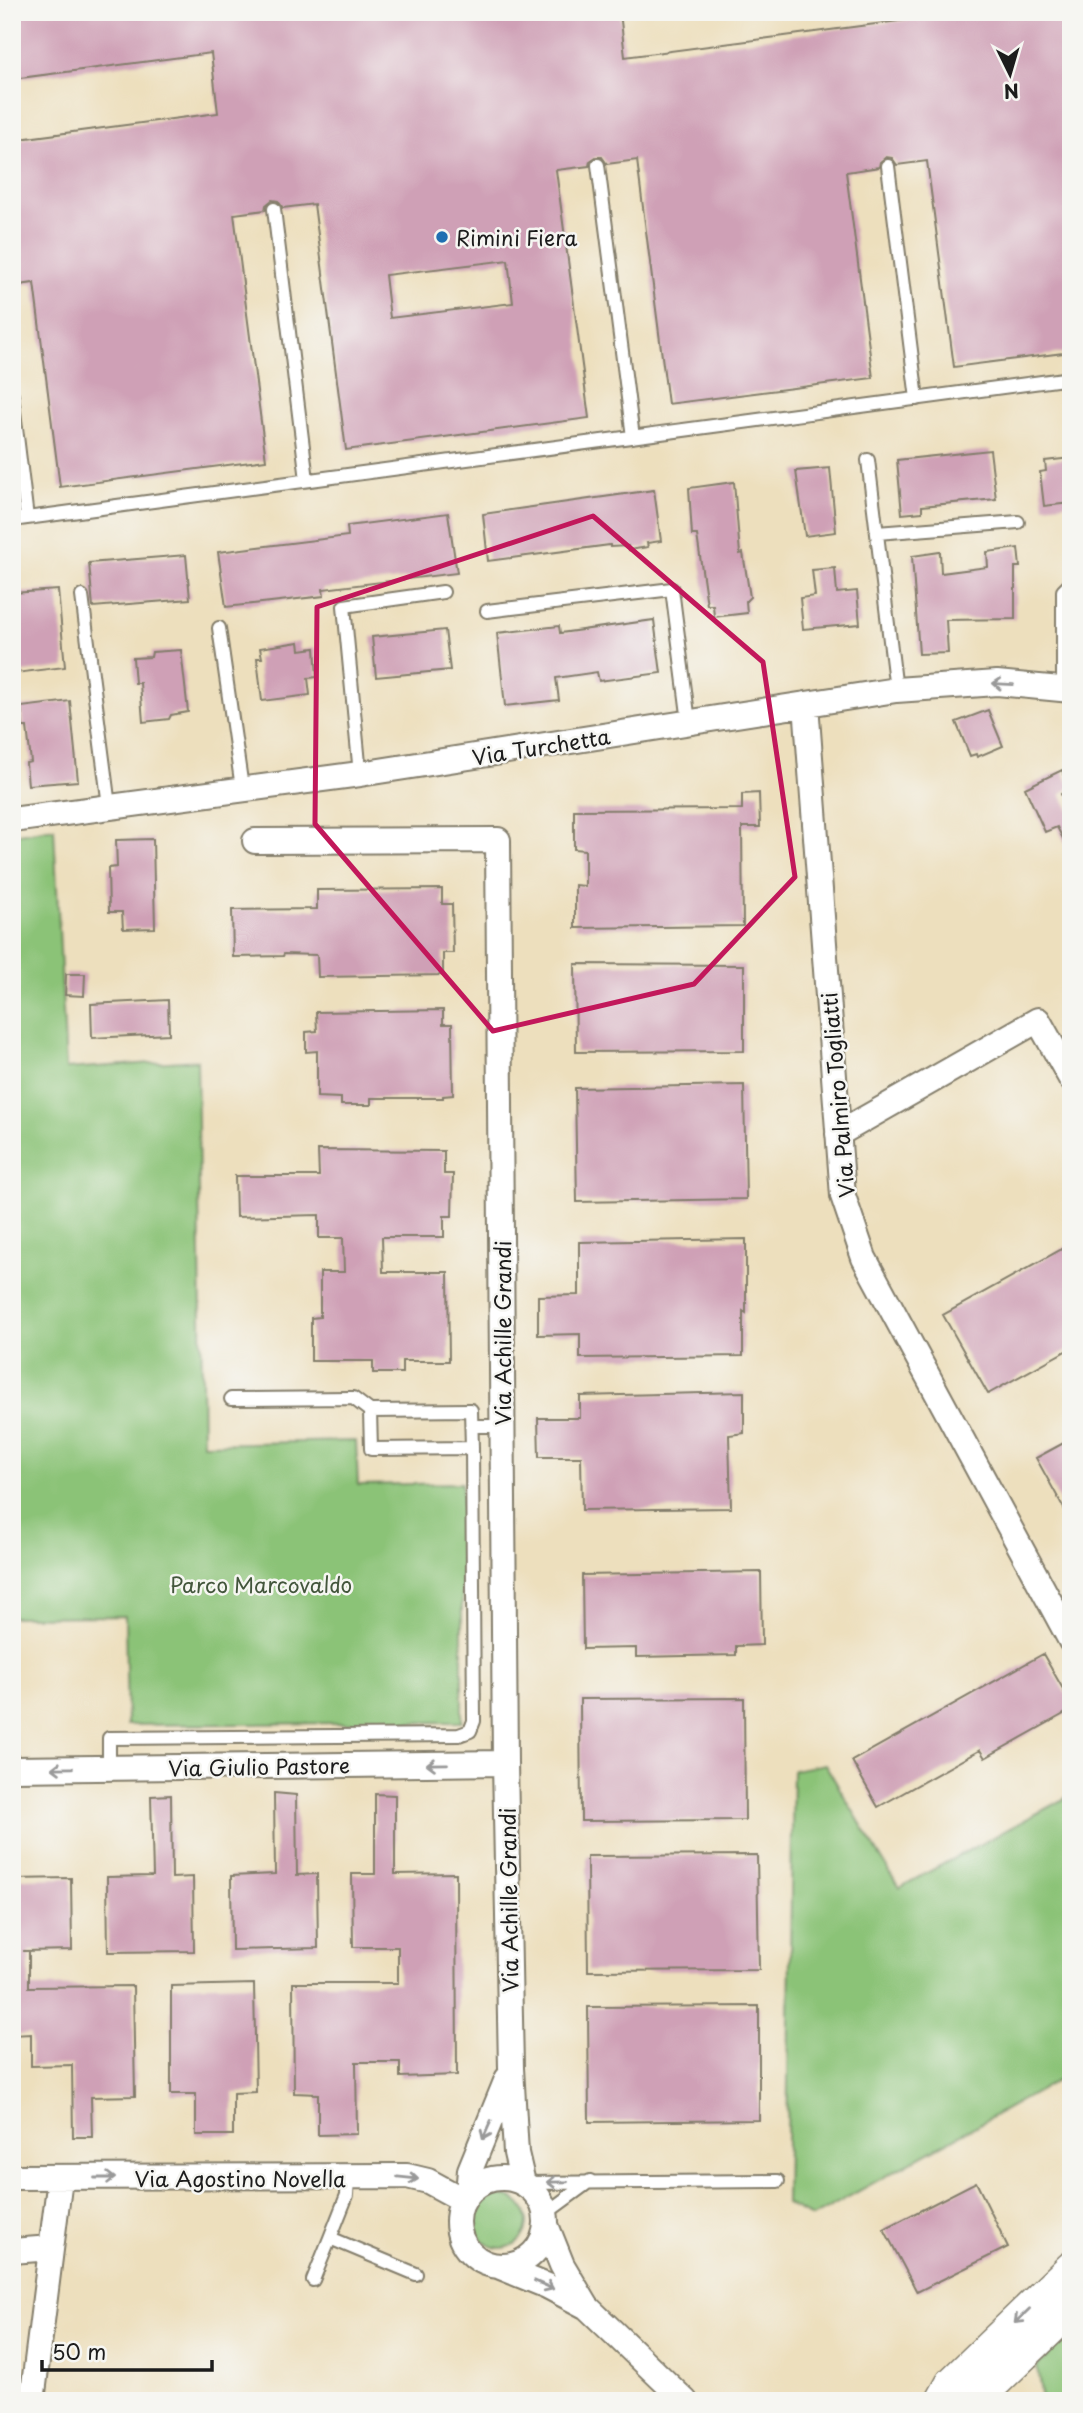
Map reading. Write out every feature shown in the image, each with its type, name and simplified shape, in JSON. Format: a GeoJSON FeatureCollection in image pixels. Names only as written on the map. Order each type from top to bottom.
{"type":"FeatureCollection","features":[{"type":"Feature","properties":{"kind":"street","name":"Via Turchetta"},"geometry":{"type":"LineString","coordinates":[[12,821],[360,774],[896,690],[997,683],[1067,690]]}},
{"type":"Feature","properties":{"kind":"street","name":"Via Palmiro Togliatti"},"geometry":{"type":"LineString","coordinates":[[806,704],[843,1196],[864,1258],[1071,1641]]}},
{"type":"Feature","properties":{"kind":"street","name":"Via Achille Grandi"},"geometry":{"type":"LineString","coordinates":[[255,841],[498,839],[505,1763],[511,2068],[516,2153],[523,2183],[534,2191],[541,2202],[562,2265],[587,2307],[685,2401]]}},
{"type":"Feature","properties":{"kind":"street"},"geometry":{"type":"LineString","coordinates":[[838,1133],[1038,1020],[1071,1079]]}},
{"type":"Feature","properties":{"kind":"street","name":"Via Giulio Pastore"},"geometry":{"type":"LineString","coordinates":[[12,1769],[505,1763]]}},
{"type":"Feature","properties":{"kind":"street","name":"Via Achille Grandi"},"geometry":{"type":"LineString","coordinates":[[511,2068],[470,2170],[466,2196],[458,2211],[460,2237],[475,2257],[547,2286],[587,2307]]}},
{"type":"Feature","properties":{"kind":"street","name":"Via Agostino Novella"},"geometry":{"type":"LineString","coordinates":[[12,2177],[407,2176],[428,2180],[466,2196]]}},
{"type":"Feature","properties":{"kind":"street"},"geometry":{"type":"LineString","coordinates":[[466,2196],[488,2179],[500,2177],[523,2183]]}},
{"type":"Feature","properties":{"kind":"street"},"geometry":{"type":"LineString","coordinates":[[32,2401],[60,2178]]}},
{"type":"Feature","properties":{"kind":"street"},"geometry":{"type":"LineString","coordinates":[[498,2266],[512,2265],[536,2250],[543,2238],[546,2219]]}},
{"type":"Feature","properties":{"kind":"street"},"geometry":{"type":"LineString","coordinates":[[12,2251],[51,2248]]}},
{"type":"Feature","properties":{"kind":"street"},"geometry":{"type":"LineString","coordinates":[[942,2401],[952,2383],[1071,2268]]}},
{"type":"Feature","properties":{"kind":"street"},"geometry":{"type":"LineString","coordinates":[[975,2401],[1071,2309]]}},
{"type":"Feature","properties":{"kind":"lane"},"geometry":{"type":"LineString","coordinates":[[598,165],[633,437]]}},
{"type":"Feature","properties":{"kind":"lane"},"geometry":{"type":"LineString","coordinates":[[888,166],[918,398]]}},
{"type":"Feature","properties":{"kind":"lane"},"geometry":{"type":"LineString","coordinates":[[274,209],[307,480]]}},
{"type":"Feature","properties":{"kind":"lane"},"geometry":{"type":"LineString","coordinates":[[12,520],[1071,378]]}},
{"type":"Feature","properties":{"kind":"lane"},"geometry":{"type":"LineString","coordinates":[[12,395],[27,518]]}},
{"type":"Feature","properties":{"kind":"lane"},"geometry":{"type":"LineString","coordinates":[[868,460],[896,690]]}},
{"type":"Feature","properties":{"kind":"lane"},"geometry":{"type":"LineString","coordinates":[[877,533],[1018,522]]}},
{"type":"Feature","properties":{"kind":"lane"},"geometry":{"type":"LineString","coordinates":[[1067,690],[1063,591],[1071,583]]}},
{"type":"Feature","properties":{"kind":"lane"},"geometry":{"type":"LineString","coordinates":[[487,611],[672,589],[689,722]]}},
{"type":"Feature","properties":{"kind":"lane"},"geometry":{"type":"LineString","coordinates":[[360,774],[344,606],[443,592]]}},
{"type":"Feature","properties":{"kind":"lane"},"geometry":{"type":"LineString","coordinates":[[82,596],[109,806]]}},
{"type":"Feature","properties":{"kind":"lane"},"geometry":{"type":"LineString","coordinates":[[219,628],[242,788]]}},
{"type":"Feature","properties":{"kind":"lane"},"geometry":{"type":"LineString","coordinates":[[109,1768],[109,1738],[459,1735],[470,1731],[474,1721],[471,1410],[370,1411],[353,1398],[231,1399]]}},
{"type":"Feature","properties":{"kind":"lane"},"geometry":{"type":"LineString","coordinates":[[370,1411],[370,1449],[472,1448]]}},
{"type":"Feature","properties":{"kind":"lane"},"geometry":{"type":"LineString","coordinates":[[472,1426],[502,1426]]}},
{"type":"Feature","properties":{"kind":"lane"},"geometry":{"type":"LineString","coordinates":[[313,2280],[347,2195],[348,2177]]}},
{"type":"Feature","properties":{"kind":"lane"},"geometry":{"type":"LineString","coordinates":[[546,2219],[591,2181]]}},
{"type":"Feature","properties":{"kind":"lane"},"geometry":{"type":"LineString","coordinates":[[523,2183],[778,2181]]}},
{"type":"Feature","properties":{"kind":"lane"},"geometry":{"type":"LineString","coordinates":[[330,2238],[416,2273]]}},
{"type":"Feature","properties":{"kind":"highlighted area"},"geometry":{"type":"Polygon","coordinates":[[[593,516],[763,662],[795,877],[694,984],[493,1031],[315,824],[317,607],[593,516]]]}},
{"type":"Feature","properties":{"kind":"green space","name":"Parco Marcovaldo"},"geometry":{"type":"Polygon","coordinates":[[[54,828],[66,1069],[197,1060],[203,1444],[356,1441],[358,1485],[462,1483],[462,1722],[127,1725],[125,1616],[12,1617],[12,835],[54,828]]]}},
{"type":"Feature","properties":{"kind":"green space"},"geometry":{"type":"Polygon","coordinates":[[[825,1764],[899,1888],[1071,1795],[1071,2073],[812,2217],[786,2204],[793,1770],[825,1764]]]}},
{"type":"Feature","properties":{"kind":"green space"},"geometry":{"type":"Polygon","coordinates":[[[501,2196],[520,2203],[527,2222],[520,2241],[501,2248],[482,2241],[475,2222],[482,2203],[501,2196]]]}},
{"type":"Feature","properties":{"kind":"green space"},"geometry":{"type":"Polygon","coordinates":[[[1071,2335],[1071,2401],[1042,2401],[1037,2366],[1071,2335]]]}},
{"type":"Feature","properties":{"kind":"building","name":"Rimini Fiera"},"geometry":{"type":"Polygon","coordinates":[[[12,12],[620,12],[625,57],[967,12],[1071,12],[1071,352],[954,367],[927,161],[897,165],[892,158],[886,157],[879,167],[846,172],[873,378],[668,404],[637,160],[607,164],[602,157],[596,157],[590,161],[589,166],[556,170],[589,418],[346,450],[314,204],[283,208],[278,201],[272,200],[265,210],[234,214],[266,460],[60,487],[34,283],[12,286],[12,140],[218,113],[211,53],[12,79],[12,12]],[[508,260],[385,275],[390,318],[513,303],[508,260]]]}},
{"type":"Feature","properties":{"kind":"building"},"geometry":{"type":"Polygon","coordinates":[[[990,450],[996,499],[922,506],[922,512],[902,514],[897,460],[990,450]]]}},
{"type":"Feature","properties":{"kind":"building"},"geometry":{"type":"Polygon","coordinates":[[[1071,458],[1071,503],[1044,506],[1040,472],[1046,471],[1045,461],[1071,458]]]}},
{"type":"Feature","properties":{"kind":"building"},"geometry":{"type":"Polygon","coordinates":[[[830,468],[836,532],[805,536],[796,471],[830,468]]]}},
{"type":"Feature","properties":{"kind":"building"},"geometry":{"type":"Polygon","coordinates":[[[734,482],[740,554],[743,553],[750,597],[746,601],[747,613],[714,617],[713,605],[707,605],[697,535],[692,535],[689,488],[734,482]]]}},
{"type":"Feature","properties":{"kind":"building"},"geometry":{"type":"Polygon","coordinates":[[[654,490],[661,541],[647,543],[648,547],[629,550],[628,546],[610,545],[488,561],[483,514],[654,490]]]}},
{"type":"Feature","properties":{"kind":"building"},"geometry":{"type":"Polygon","coordinates":[[[448,513],[457,573],[323,589],[324,596],[226,607],[218,552],[348,536],[347,526],[448,513]]]}},
{"type":"Feature","properties":{"kind":"building"},"geometry":{"type":"Polygon","coordinates":[[[1018,548],[1020,567],[1015,567],[1015,619],[946,620],[948,653],[919,654],[912,556],[940,552],[941,573],[988,567],[987,552],[1018,548]]]}},
{"type":"Feature","properties":{"kind":"building"},"geometry":{"type":"Polygon","coordinates":[[[186,555],[190,599],[93,607],[89,563],[186,555]]]}},
{"type":"Feature","properties":{"kind":"building"},"geometry":{"type":"Polygon","coordinates":[[[835,568],[837,593],[857,591],[860,624],[803,629],[800,598],[815,596],[812,570],[835,568]]]}},
{"type":"Feature","properties":{"kind":"building"},"geometry":{"type":"Polygon","coordinates":[[[58,590],[65,667],[16,673],[12,593],[58,590]]]}},
{"type":"Feature","properties":{"kind":"building"},"geometry":{"type":"Polygon","coordinates":[[[654,620],[661,673],[599,681],[597,672],[556,678],[559,700],[505,706],[497,633],[559,626],[560,633],[654,620]]]}},
{"type":"Feature","properties":{"kind":"building"},"geometry":{"type":"Polygon","coordinates":[[[445,630],[450,670],[376,677],[372,637],[445,630]]]}},
{"type":"Feature","properties":{"kind":"building"},"geometry":{"type":"Polygon","coordinates":[[[299,642],[300,650],[315,648],[317,677],[308,678],[310,695],[262,701],[257,658],[262,658],[260,648],[299,642]]]}},
{"type":"Feature","properties":{"kind":"building"},"geometry":{"type":"Polygon","coordinates":[[[181,650],[188,712],[171,715],[169,719],[143,722],[140,683],[135,683],[133,658],[151,657],[152,652],[181,650]]]}},
{"type":"Feature","properties":{"kind":"building"},"geometry":{"type":"Polygon","coordinates":[[[70,701],[78,781],[28,785],[26,763],[31,762],[27,727],[23,727],[21,707],[70,701]]]}},
{"type":"Feature","properties":{"kind":"building"},"geometry":{"type":"Polygon","coordinates":[[[988,710],[1003,746],[977,757],[976,754],[970,756],[956,722],[988,710]]]}},
{"type":"Feature","properties":{"kind":"building"},"geometry":{"type":"Polygon","coordinates":[[[1062,770],[1071,787],[1061,794],[1071,814],[1071,854],[1057,827],[1045,832],[1025,788],[1062,770]]]}},
{"type":"Feature","properties":{"kind":"building"},"geometry":{"type":"Polygon","coordinates":[[[759,793],[760,827],[742,827],[743,926],[575,928],[575,885],[585,886],[585,850],[574,849],[574,810],[742,809],[742,794],[759,793]]]}},
{"type":"Feature","properties":{"kind":"building"},"geometry":{"type":"Polygon","coordinates":[[[153,839],[155,928],[123,929],[122,912],[109,912],[108,868],[117,867],[116,840],[153,839]]]}},
{"type":"Feature","properties":{"kind":"building"},"geometry":{"type":"Polygon","coordinates":[[[442,889],[442,904],[452,904],[453,953],[443,953],[443,975],[318,977],[317,955],[233,957],[232,910],[317,909],[317,890],[442,889]]]}},
{"type":"Feature","properties":{"kind":"building"},"geometry":{"type":"Polygon","coordinates":[[[575,964],[744,965],[744,1051],[576,1052],[575,964]]]}},
{"type":"Feature","properties":{"kind":"building"},"geometry":{"type":"Polygon","coordinates":[[[66,974],[85,974],[84,996],[65,995],[66,974]]]}},
{"type":"Feature","properties":{"kind":"building"},"geometry":{"type":"Polygon","coordinates":[[[168,1000],[169,1034],[92,1038],[91,1004],[168,1000]]]}},
{"type":"Feature","properties":{"kind":"building"},"geometry":{"type":"Polygon","coordinates":[[[443,1010],[443,1024],[452,1024],[453,1095],[443,1098],[371,1098],[371,1105],[341,1105],[341,1098],[317,1097],[317,1051],[306,1052],[306,1032],[317,1031],[316,1012],[443,1010]]]}},
{"type":"Feature","properties":{"kind":"building"},"geometry":{"type":"Polygon","coordinates":[[[744,1085],[746,1199],[577,1202],[575,1088],[744,1085]]]}},
{"type":"Feature","properties":{"kind":"building"},"geometry":{"type":"Polygon","coordinates":[[[318,1150],[444,1151],[444,1174],[453,1174],[452,1216],[444,1216],[444,1237],[382,1237],[383,1272],[448,1272],[449,1361],[402,1361],[402,1373],[373,1373],[373,1361],[311,1361],[311,1318],[320,1317],[320,1272],[344,1272],[343,1238],[319,1238],[319,1215],[236,1217],[235,1176],[319,1176],[318,1150]]]}},
{"type":"Feature","properties":{"kind":"building"},"geometry":{"type":"Polygon","coordinates":[[[746,1239],[743,1356],[580,1358],[580,1334],[538,1335],[538,1296],[579,1295],[579,1242],[746,1239]]]}},
{"type":"Feature","properties":{"kind":"building"},"geometry":{"type":"Polygon","coordinates":[[[1071,1244],[1071,1348],[988,1394],[943,1315],[1071,1244]]]}},
{"type":"Feature","properties":{"kind":"building"},"geometry":{"type":"Polygon","coordinates":[[[744,1392],[744,1433],[729,1435],[731,1508],[582,1510],[581,1457],[539,1457],[538,1418],[580,1418],[580,1396],[744,1392]]]}},
{"type":"Feature","properties":{"kind":"building"},"geometry":{"type":"Polygon","coordinates":[[[1071,1439],[1071,1521],[1036,1458],[1071,1439]]]}},
{"type":"Feature","properties":{"kind":"building"},"geometry":{"type":"Polygon","coordinates":[[[761,1572],[762,1645],[736,1646],[736,1655],[636,1657],[636,1648],[583,1649],[582,1575],[761,1572]]]}},
{"type":"Feature","properties":{"kind":"building"},"geometry":{"type":"Polygon","coordinates":[[[1043,1654],[1071,1703],[1071,1710],[985,1758],[980,1750],[878,1807],[852,1761],[1043,1654]]]}},
{"type":"Feature","properties":{"kind":"building"},"geometry":{"type":"Polygon","coordinates":[[[744,1698],[745,1820],[581,1821],[580,1699],[744,1698]]]}},
{"type":"Feature","properties":{"kind":"building"},"geometry":{"type":"Polygon","coordinates":[[[274,1793],[296,1795],[297,1875],[317,1874],[318,1948],[232,1950],[231,1876],[275,1874],[274,1793]]]}},
{"type":"Feature","properties":{"kind":"building"},"geometry":{"type":"Polygon","coordinates":[[[375,1794],[395,1795],[395,1874],[456,1873],[457,2075],[400,2077],[400,2062],[356,2062],[357,2134],[318,2135],[318,2094],[294,2093],[293,1983],[398,1983],[398,1947],[353,1947],[352,1874],[375,1874],[375,1794]]]}},
{"type":"Feature","properties":{"kind":"building"},"geometry":{"type":"Polygon","coordinates":[[[171,1795],[172,1878],[193,1877],[194,1951],[108,1952],[107,1877],[153,1876],[151,1796],[171,1795]]]}},
{"type":"Feature","properties":{"kind":"building"},"geometry":{"type":"Polygon","coordinates":[[[757,1855],[759,1970],[588,1971],[587,1856],[757,1855]]]}},
{"type":"Feature","properties":{"kind":"building"},"geometry":{"type":"Polygon","coordinates":[[[71,1878],[72,1950],[23,1951],[29,1951],[29,1987],[133,1986],[135,2096],[91,2097],[92,2137],[73,2137],[72,2065],[31,2066],[31,2034],[12,2035],[12,1879],[71,1878]]]}},
{"type":"Feature","properties":{"kind":"building"},"geometry":{"type":"Polygon","coordinates":[[[254,1984],[256,2092],[233,2093],[233,2135],[196,2135],[196,2094],[171,2094],[171,1986],[254,1984]]]}},
{"type":"Feature","properties":{"kind":"building"},"geometry":{"type":"Polygon","coordinates":[[[759,2006],[759,2120],[589,2122],[588,2007],[759,2006]]]}},
{"type":"Feature","properties":{"kind":"building"},"geometry":{"type":"Polygon","coordinates":[[[976,2182],[1008,2247],[917,2292],[884,2229],[976,2182]]]}},
{"type":"Feature","properties":{"kind":"place","name":"Rimini Fiera"},"geometry":{"type":"Point","coordinates":[442,237]}}]}
